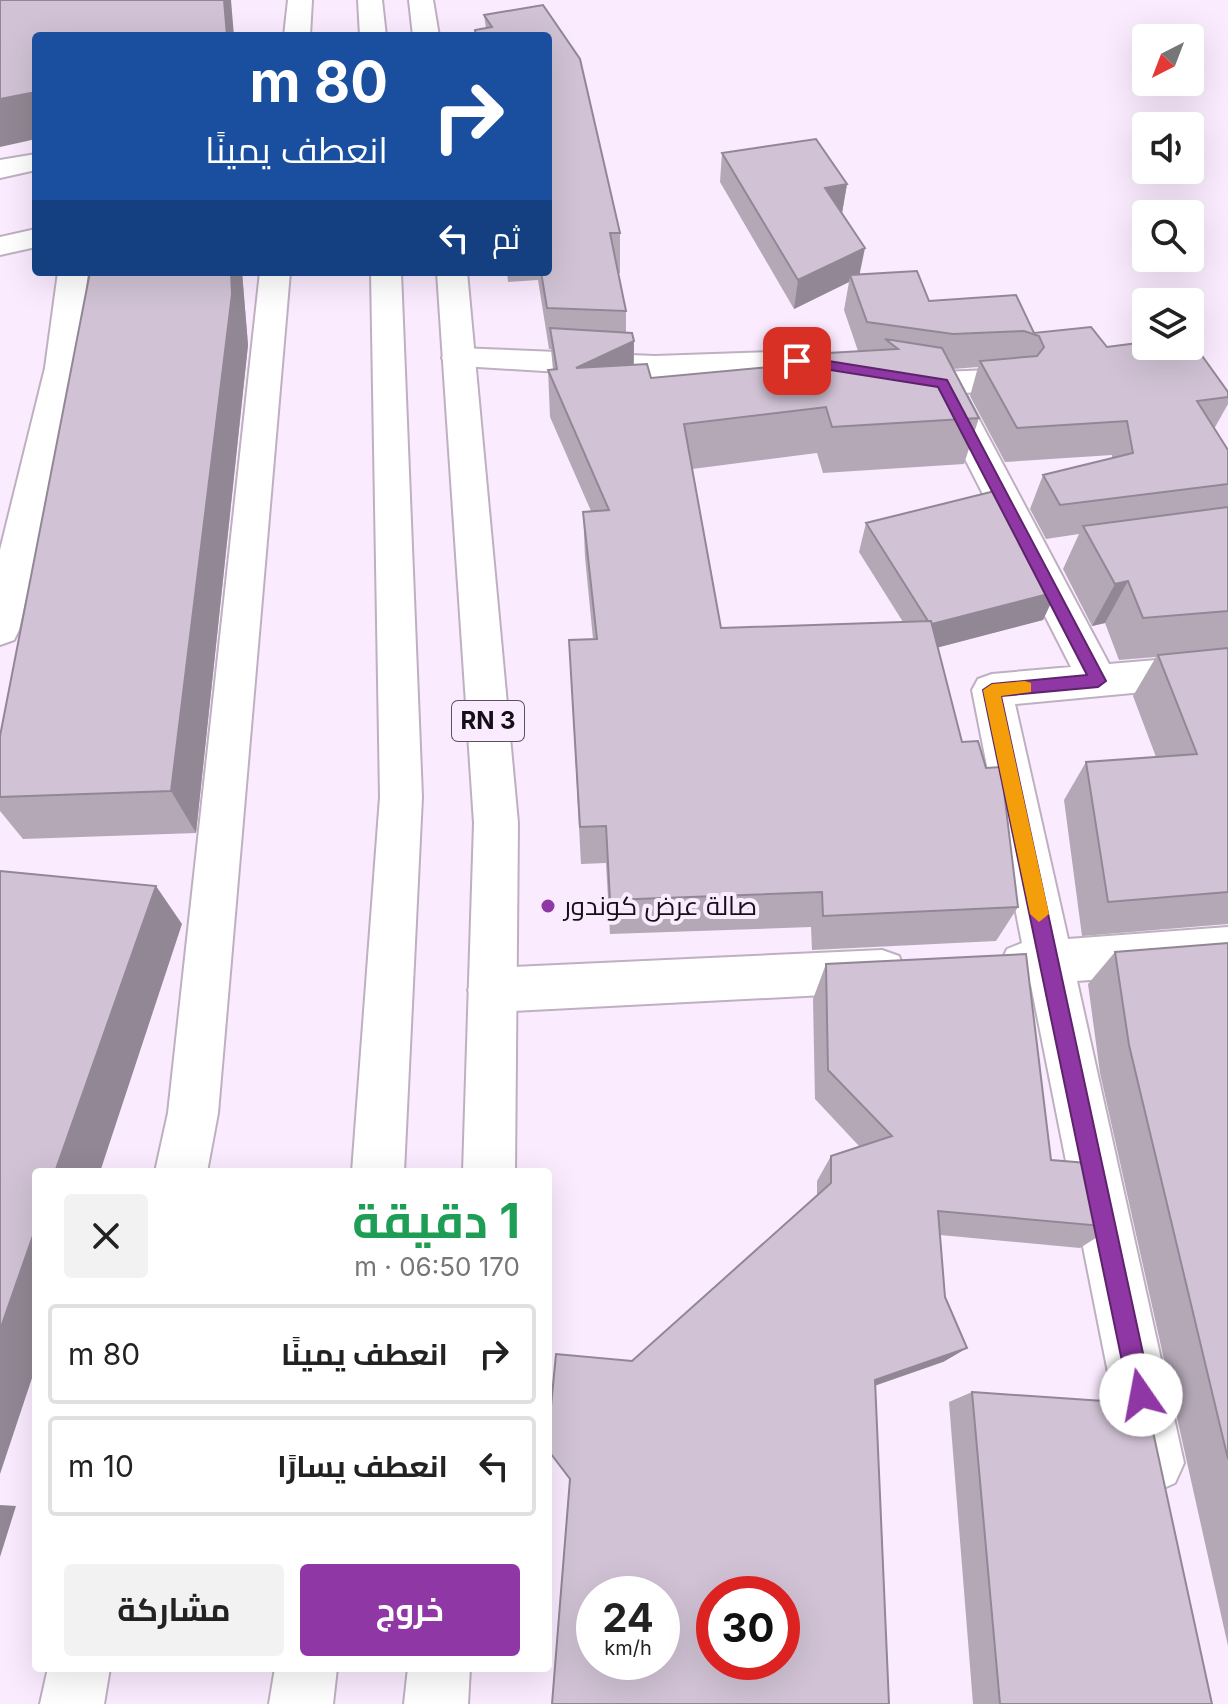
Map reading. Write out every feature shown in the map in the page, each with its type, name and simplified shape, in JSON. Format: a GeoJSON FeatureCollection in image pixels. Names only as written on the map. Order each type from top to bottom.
{"type":"FeatureCollection","features":[{"type":"Feature","properties":{"kind":"main road"},"geometry":{"type":"LineString","coordinates":[[297,32],[300,0]]}},
{"type":"Feature","properties":{"kind":"main road"},"geometry":{"type":"LineString","coordinates":[[370,0],[373,32]]}},
{"type":"Feature","properties":{"kind":"main road"},"geometry":{"type":"LineString","coordinates":[[421,0],[425,32]]}},
{"type":"Feature","properties":{"kind":"main road"},"geometry":{"type":"LineString","coordinates":[[0,169],[32,163]]}},
{"type":"Feature","properties":{"kind":"main road"},"geometry":{"type":"LineString","coordinates":[[0,246],[32,239]]}},
{"type":"Feature","properties":{"kind":"main road"},"geometry":{"type":"LineString","coordinates":[[0,630],[61,368],[72,276]]}},
{"type":"Feature","properties":{"kind":"main road"},"geometry":{"type":"LineString","coordinates":[[182,1168],[193,1113],[275,276]]}},
{"type":"Feature","properties":{"kind":"main road"},"geometry":{"type":"LineString","coordinates":[[378,1168],[401,797],[388,440],[386,276]]}},
{"type":"Feature","properties":{"kind":"main road","name":"RN 3"},"geometry":{"type":"LineString","coordinates":[[452,276],[496,823],[489,1168]]}},
{"type":"Feature","properties":{"kind":"main road"},"geometry":{"type":"LineString","coordinates":[[458,358],[655,367],[797,361],[943,383],[1012,380]]}},
{"type":"Feature","properties":{"kind":"main road"},"geometry":{"type":"LineString","coordinates":[[943,383],[1050,555],[1098,681]]}},
{"type":"Feature","properties":{"kind":"main road"},"geometry":{"type":"LineString","coordinates":[[1164,1503],[992,690],[1228,669]]}},
{"type":"Feature","properties":{"kind":"main road"},"geometry":{"type":"LineString","coordinates":[[986,966],[1228,948]]}},
{"type":"Feature","properties":{"kind":"main road"},"geometry":{"type":"LineString","coordinates":[[492,990],[922,969]]}},
{"type":"Feature","properties":{"kind":"main road"},"geometry":{"type":"LineString","coordinates":[[72,1704],[78,1672]]}},
{"type":"Feature","properties":{"kind":"main road"},"geometry":{"type":"LineString","coordinates":[[301,1704],[305,1672]]}},
{"type":"Feature","properties":{"kind":"main road"},"geometry":{"type":"LineString","coordinates":[[436,1704],[439,1672]]}},
{"type":"Feature","properties":{"kind":"building"},"geometry":{"type":"Polygon","coordinates":[[[0,0],[224,0],[227,32],[32,32],[32,93],[0,99],[0,0]]]}},
{"type":"Feature","properties":{"kind":"building"},"geometry":{"type":"Polygon","coordinates":[[[543,5],[580,59],[620,233],[610,233],[626,311],[547,308],[542,276],[552,276],[552,32],[475,32],[492,27],[484,15],[543,5]]]}},
{"type":"Feature","properties":{"kind":"building"},"geometry":{"type":"Polygon","coordinates":[[[816,139],[847,184],[825,188],[865,248],[798,280],[722,153],[816,139]]]}},
{"type":"Feature","properties":{"kind":"building"},"geometry":{"type":"Polygon","coordinates":[[[917,271],[929,301],[1016,295],[1034,333],[1091,327],[1107,347],[1132,344],[1132,360],[1204,359],[1228,392],[1228,397],[1197,401],[1228,450],[1228,484],[1060,505],[1043,475],[1133,453],[1127,421],[1017,428],[980,361],[1037,356],[1044,347],[1039,336],[1024,331],[953,334],[867,322],[850,275],[917,271]]]}},
{"type":"Feature","properties":{"kind":"building"},"geometry":{"type":"Polygon","coordinates":[[[89,276],[231,276],[232,294],[171,791],[0,797],[0,736],[89,276]]]}},
{"type":"Feature","properties":{"kind":"building"},"geometry":{"type":"Polygon","coordinates":[[[550,328],[632,333],[634,341],[576,368],[647,364],[651,378],[813,363],[811,354],[898,349],[885,339],[942,348],[979,418],[832,427],[826,407],[684,424],[721,628],[931,621],[962,742],[978,741],[986,768],[1001,767],[1018,907],[823,916],[822,892],[610,900],[606,826],[580,827],[569,640],[597,639],[583,512],[609,510],[548,370],[557,369],[550,328]]]}},
{"type":"Feature","properties":{"kind":"building"},"geometry":{"type":"Polygon","coordinates":[[[1003,489],[1056,592],[932,624],[866,523],[1003,489]]]}},
{"type":"Feature","properties":{"kind":"building"},"geometry":{"type":"Polygon","coordinates":[[[1228,507],[1228,611],[1143,618],[1128,581],[1115,584],[1083,526],[1228,507]]]}},
{"type":"Feature","properties":{"kind":"building"},"geometry":{"type":"Polygon","coordinates":[[[1228,648],[1228,892],[1108,902],[1086,762],[1197,754],[1158,655],[1228,648]]]}},
{"type":"Feature","properties":{"kind":"building"},"geometry":{"type":"Polygon","coordinates":[[[0,871],[156,886],[56,1168],[32,1168],[32,1238],[0,1330],[0,871]]]}},
{"type":"Feature","properties":{"kind":"building"},"geometry":{"type":"Polygon","coordinates":[[[1228,943],[1228,1459],[1129,1045],[1115,952],[1228,943]]]}},
{"type":"Feature","properties":{"kind":"building"},"geometry":{"type":"Polygon","coordinates":[[[1026,954],[1051,1160],[1100,1164],[1113,1227],[938,1211],[945,1297],[967,1348],[875,1380],[889,1704],[552,1704],[570,1479],[552,1455],[556,1354],[632,1361],[831,1183],[831,1156],[892,1136],[828,1070],[826,964],[1026,954]]]}},
{"type":"Feature","properties":{"kind":"building"},"geometry":{"type":"Polygon","coordinates":[[[972,1392],[1147,1404],[1212,1704],[1000,1704],[972,1392]]]}},
{"type":"Feature","properties":{"kind":"slow traffic"},"geometry":{"type":"LineString","coordinates":[[1025,687],[992,690],[1039,914]]}},
{"type":"Feature","properties":{"kind":"place","name":"صالة عرض كوندور"},"geometry":{"type":"Point","coordinates":[548,906]}},
{"type":"Feature","properties":{"kind":"route"},"geometry":{"type":"LineString","coordinates":[[797,361],[943,383],[1098,681],[992,690],[1141,1395]]}}]}
